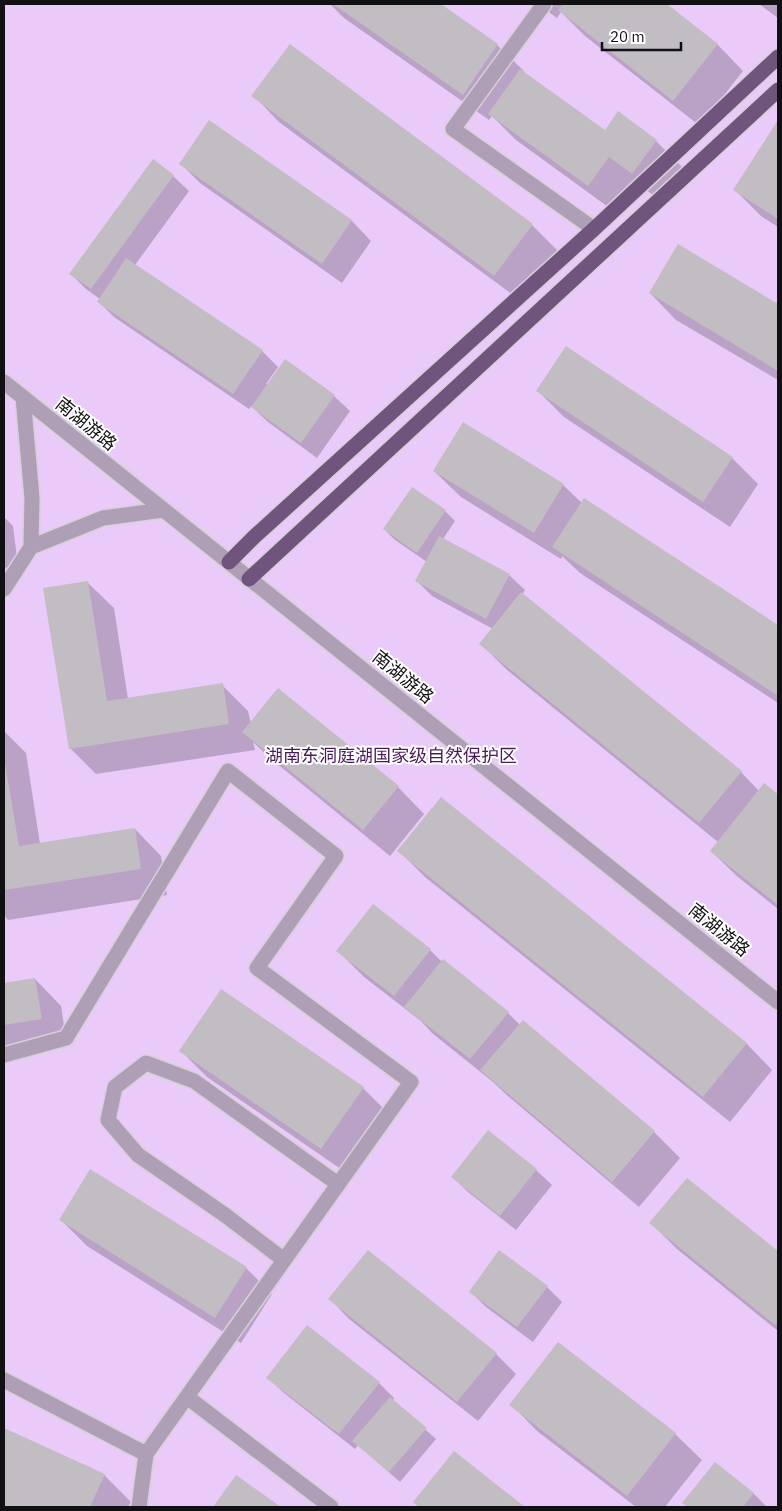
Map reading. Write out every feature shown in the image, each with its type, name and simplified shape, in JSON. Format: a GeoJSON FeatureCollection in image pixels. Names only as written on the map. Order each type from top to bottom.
{"type":"FeatureCollection","features":[{"type":"Feature","properties":{"kind":"main road"},"geometry":{"type":"LineString","coordinates":[[229,562],[254,537],[594,229],[778,57]]}},
{"type":"Feature","properties":{"kind":"main road"},"geometry":{"type":"LineString","coordinates":[[250,579],[778,90]]}},
{"type":"Feature","properties":{"kind":"street"},"geometry":{"type":"LineString","coordinates":[[544,4],[453,129],[594,229]]}},
{"type":"Feature","properties":{"kind":"street","name":"南湖游路"},"geometry":{"type":"LineString","coordinates":[[4,382],[778,1002]]}},
{"type":"Feature","properties":{"kind":"street"},"geometry":{"type":"LineString","coordinates":[[4,589],[31,547],[32,498],[23,398]]}},
{"type":"Feature","properties":{"kind":"street"},"geometry":{"type":"LineString","coordinates":[[31,547],[103,518],[163,510]]}},
{"type":"Feature","properties":{"kind":"street"},"geometry":{"type":"LineString","coordinates":[[4,1056],[66,1038],[228,771],[336,856],[257,968],[411,1082],[146,1454],[140,1507]]}},
{"type":"Feature","properties":{"kind":"street"},"geometry":{"type":"LineString","coordinates":[[284,1260],[225,1215],[138,1155],[108,1120],[115,1088],[146,1063],[194,1081],[338,1184]]}},
{"type":"Feature","properties":{"kind":"street"},"geometry":{"type":"LineString","coordinates":[[4,1380],[146,1454]]}},
{"type":"Feature","properties":{"kind":"street"},"geometry":{"type":"LineString","coordinates":[[187,1397],[331,1507]]}},
{"type":"Feature","properties":{"kind":"green space","name":"湖南东洞庭湖国家级自然保护区"},"geometry":{"type":"Polygon","coordinates":[[[4,4],[778,4],[778,1507],[4,1507],[4,4]]]}},
{"type":"Feature","properties":{"kind":"building"},"geometry":{"type":"Polygon","coordinates":[[[333,4],[441,4],[498,44],[463,95],[333,4]]]}},
{"type":"Feature","properties":{"kind":"building"},"geometry":{"type":"Polygon","coordinates":[[[563,4],[667,4],[718,44],[673,101],[558,10],[563,4]]]}},
{"type":"Feature","properties":{"kind":"building"},"geometry":{"type":"Polygon","coordinates":[[[290,44],[533,224],[494,276],[251,96],[290,44]]]}},
{"type":"Feature","properties":{"kind":"building"},"geometry":{"type":"Polygon","coordinates":[[[520,69],[605,130],[618,111],[657,140],[632,174],[609,157],[588,186],[488,114],[520,69]]]}},
{"type":"Feature","properties":{"kind":"building"},"geometry":{"type":"Polygon","coordinates":[[[209,120],[352,220],[322,264],[179,164],[209,120]]]}},
{"type":"Feature","properties":{"kind":"building"},"geometry":{"type":"Polygon","coordinates":[[[778,120],[778,219],[733,190],[778,120]]]}},
{"type":"Feature","properties":{"kind":"building"},"geometry":{"type":"Polygon","coordinates":[[[153,159],[174,175],[91,289],[69,274],[153,159]]]}},
{"type":"Feature","properties":{"kind":"building"},"geometry":{"type":"Polygon","coordinates":[[[678,244],[778,304],[778,371],[649,293],[678,244]]]}},
{"type":"Feature","properties":{"kind":"building"},"geometry":{"type":"Polygon","coordinates":[[[126,258],[263,350],[233,394],[97,302],[126,258]]]}},
{"type":"Feature","properties":{"kind":"building"},"geometry":{"type":"Polygon","coordinates":[[[566,346],[733,457],[703,502],[536,391],[566,346]]]}},
{"type":"Feature","properties":{"kind":"building"},"geometry":{"type":"Polygon","coordinates":[[[285,359],[335,395],[301,443],[251,407],[285,359]]]}},
{"type":"Feature","properties":{"kind":"building"},"geometry":{"type":"Polygon","coordinates":[[[463,422],[564,484],[534,533],[433,471],[463,422]]]}},
{"type":"Feature","properties":{"kind":"building"},"geometry":{"type":"Polygon","coordinates":[[[412,487],[446,510],[417,553],[383,529],[412,487]]]}},
{"type":"Feature","properties":{"kind":"building"},"geometry":{"type":"Polygon","coordinates":[[[584,498],[778,625],[778,696],[552,547],[584,498]]]}},
{"type":"Feature","properties":{"kind":"building"},"geometry":{"type":"Polygon","coordinates":[[[439,536],[510,574],[486,619],[415,581],[439,536]]]}},
{"type":"Feature","properties":{"kind":"building"},"geometry":{"type":"Polygon","coordinates":[[[88,581],[107,701],[223,683],[229,724],[69,749],[43,588],[88,581]]]}},
{"type":"Feature","properties":{"kind":"building"},"geometry":{"type":"Polygon","coordinates":[[[521,592],[742,771],[699,823],[479,644],[521,592]]]}},
{"type":"Feature","properties":{"kind":"building"},"geometry":{"type":"Polygon","coordinates":[[[278,688],[399,786],[363,830],[242,732],[278,688]]]}},
{"type":"Feature","properties":{"kind":"building"},"geometry":{"type":"Polygon","coordinates":[[[4,757],[19,846],[135,828],[141,869],[4,890],[4,757]]]}},
{"type":"Feature","properties":{"kind":"building"},"geometry":{"type":"Polygon","coordinates":[[[764,783],[778,794],[778,905],[710,851],[764,783]]]}},
{"type":"Feature","properties":{"kind":"building"},"geometry":{"type":"Polygon","coordinates":[[[441,797],[747,1043],[703,1097],[397,851],[441,797]]]}},
{"type":"Feature","properties":{"kind":"building"},"geometry":{"type":"Polygon","coordinates":[[[373,904],[431,949],[394,996],[336,951],[373,904]]]}},
{"type":"Feature","properties":{"kind":"building"},"geometry":{"type":"Polygon","coordinates":[[[443,959],[509,1012],[470,1059],[404,1007],[443,959]]]}},
{"type":"Feature","properties":{"kind":"building"},"geometry":{"type":"Polygon","coordinates":[[[35,978],[42,1019],[4,1025],[4,983],[35,978]]]}},
{"type":"Feature","properties":{"kind":"building"},"geometry":{"type":"Polygon","coordinates":[[[221,989],[364,1087],[321,1149],[179,1051],[221,989]]]}},
{"type":"Feature","properties":{"kind":"building"},"geometry":{"type":"Polygon","coordinates":[[[523,1020],[655,1131],[612,1182],[480,1070],[523,1020]]]}},
{"type":"Feature","properties":{"kind":"building"},"geometry":{"type":"Polygon","coordinates":[[[488,1130],[537,1169],[500,1216],[451,1177],[488,1130]]]}},
{"type":"Feature","properties":{"kind":"building"},"geometry":{"type":"Polygon","coordinates":[[[90,1169],[247,1267],[215,1318],[59,1220],[90,1169]]]}},
{"type":"Feature","properties":{"kind":"building"},"geometry":{"type":"Polygon","coordinates":[[[687,1178],[778,1251],[778,1321],[775,1325],[649,1223],[687,1178]]]}},
{"type":"Feature","properties":{"kind":"building"},"geometry":{"type":"Polygon","coordinates":[[[368,1250],[497,1353],[457,1402],[328,1299],[368,1250]]]}},
{"type":"Feature","properties":{"kind":"building"},"geometry":{"type":"Polygon","coordinates":[[[499,1250],[548,1286],[517,1327],[469,1292],[499,1250]]]}},
{"type":"Feature","properties":{"kind":"building"},"geometry":{"type":"Polygon","coordinates":[[[307,1325],[380,1382],[339,1434],[266,1378],[307,1325]]]}},
{"type":"Feature","properties":{"kind":"building"},"geometry":{"type":"Polygon","coordinates":[[[558,1342],[676,1433],[627,1496],[509,1405],[558,1342]]]}},
{"type":"Feature","properties":{"kind":"building"},"geometry":{"type":"Polygon","coordinates":[[[390,1397],[427,1428],[389,1472],[352,1441],[390,1397]]]}},
{"type":"Feature","properties":{"kind":"building"},"geometry":{"type":"Polygon","coordinates":[[[4,1428],[105,1474],[90,1507],[4,1507],[4,1428]]]}},
{"type":"Feature","properties":{"kind":"building"},"geometry":{"type":"Polygon","coordinates":[[[454,1451],[525,1507],[419,1507],[413,1502],[454,1451]]]}},
{"type":"Feature","properties":{"kind":"building"},"geometry":{"type":"Polygon","coordinates":[[[715,1462],[754,1493],[743,1507],[688,1507],[682,1503],[715,1462]]]}},
{"type":"Feature","properties":{"kind":"building"},"geometry":{"type":"Polygon","coordinates":[[[236,1475],[281,1507],[213,1507],[236,1475]]]}}]}
